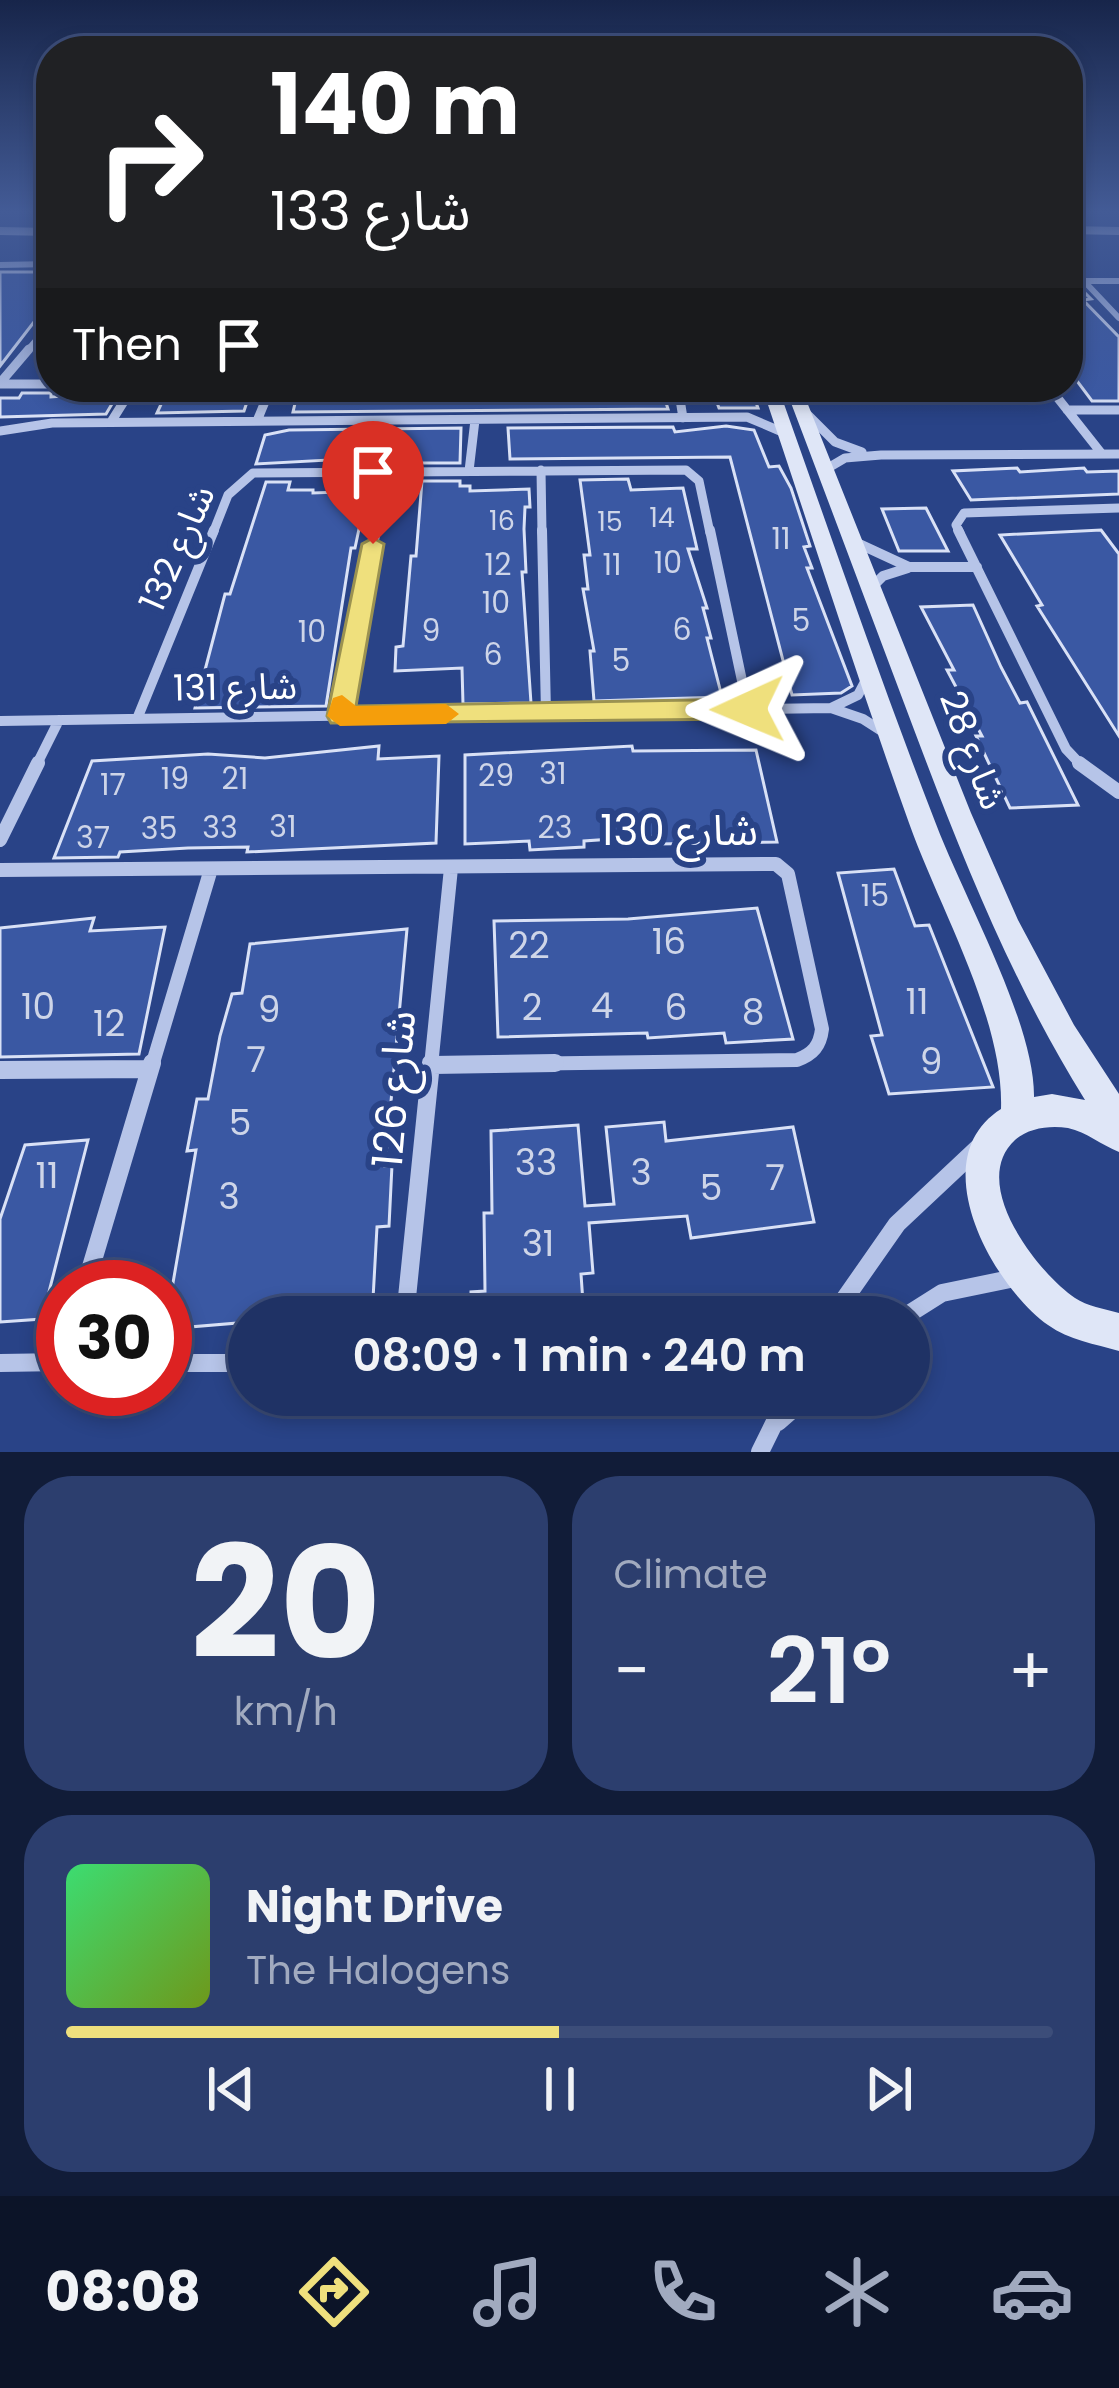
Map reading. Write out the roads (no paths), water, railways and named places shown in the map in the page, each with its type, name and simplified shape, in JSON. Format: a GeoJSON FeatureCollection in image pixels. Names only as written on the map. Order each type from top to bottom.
{"type":"FeatureCollection","features":[{"type":"Feature","properties":{"kind":"street"},"geometry":{"type":"LineString","coordinates":[[1084,281],[1119,280]]}},
{"type":"Feature","properties":{"kind":"street"},"geometry":{"type":"LineString","coordinates":[[1084,281],[1119,317]]}},
{"type":"Feature","properties":{"kind":"street"},"geometry":{"type":"LineString","coordinates":[[0,383],[36,341]]}},
{"type":"Feature","properties":{"kind":"street"},"geometry":{"type":"LineString","coordinates":[[0,383],[36,384]]}},
{"type":"Feature","properties":{"kind":"street"},"geometry":{"type":"LineString","coordinates":[[111,422],[124,402]]}},
{"type":"Feature","properties":{"kind":"street"},"geometry":{"type":"LineString","coordinates":[[257,421],[265,402]]}},
{"type":"Feature","properties":{"kind":"street"},"geometry":{"type":"LineString","coordinates":[[680,402],[683,418]]}},
{"type":"Feature","properties":{"kind":"street"},"geometry":{"type":"LineString","coordinates":[[747,417],[776,402]]}},
{"type":"Feature","properties":{"kind":"street","name":"شارع 28"},"geometry":{"type":"LineString","coordinates":[[785,402],[787,434],[923,826],[1007,1032],[1018,1076],[1004,1127],[981,1179],[991,1228],[1022,1276],[1067,1315],[1119,1332]]}},
{"type":"Feature","properties":{"kind":"street","name":"شارع 28"},"geometry":{"type":"LineString","coordinates":[[788,402],[828,468],[1006,927],[1063,1036],[1119,1124]]}},
{"type":"Feature","properties":{"kind":"street"},"geometry":{"type":"LineString","coordinates":[[791,402],[835,442],[881,455]]}},
{"type":"Feature","properties":{"kind":"street"},"geometry":{"type":"LineString","coordinates":[[1061,402],[1102,454]]}},
{"type":"Feature","properties":{"kind":"street"},"geometry":{"type":"LineString","coordinates":[[1067,410],[1119,410]]}},
{"type":"Feature","properties":{"kind":"street"},"geometry":{"type":"LineString","coordinates":[[0,431],[52,423],[747,417],[787,434]]}},
{"type":"Feature","properties":{"kind":"street"},"geometry":{"type":"LineString","coordinates":[[469,470],[476,420]]}},
{"type":"Feature","properties":{"kind":"street"},"geometry":{"type":"LineString","coordinates":[[828,468],[845,458],[881,455],[1119,454]]}},
{"type":"Feature","properties":{"kind":"street"},"geometry":{"type":"LineString","coordinates":[[541,470],[546,712]]}},
{"type":"Feature","properties":{"kind":"street","name":"شارع 132"},"geometry":{"type":"LineString","coordinates":[[136,719],[229,495],[253,473],[686,470],[699,481],[748,709]]}},
{"type":"Feature","properties":{"kind":"street"},"geometry":{"type":"LineString","coordinates":[[340,716],[387,472]]}},
{"type":"Feature","properties":{"kind":"street"},"geometry":{"type":"LineString","coordinates":[[1119,525],[1113,508],[964,513],[956,525],[1066,749],[1091,775],[1119,793]]}},
{"type":"Feature","properties":{"kind":"street"},"geometry":{"type":"LineString","coordinates":[[855,542],[909,567]]}},
{"type":"Feature","properties":{"kind":"street"},"geometry":{"type":"LineString","coordinates":[[872,587],[884,576],[909,567],[976,567]]}},
{"type":"Feature","properties":{"kind":"street"},"geometry":{"type":"LineString","coordinates":[[831,708],[858,695],[871,672]]}},
{"type":"Feature","properties":{"kind":"street","name":"شارع 131"},"geometry":{"type":"LineString","coordinates":[[0,721],[831,708],[863,719],[894,739]]}},
{"type":"Feature","properties":{"kind":"street"},"geometry":{"type":"LineString","coordinates":[[0,840],[58,720]]}},
{"type":"Feature","properties":{"kind":"street","name":"شارع 130"},"geometry":{"type":"LineString","coordinates":[[0,870],[776,864],[792,883],[820,1043],[816,1051],[797,1060],[433,1065]]}},
{"type":"Feature","properties":{"kind":"street","name":"شارع 126"},"geometry":{"type":"LineString","coordinates":[[407,1296],[451,868]]}},
{"type":"Feature","properties":{"kind":"street"},"geometry":{"type":"LineString","coordinates":[[93,1260],[211,869]]}},
{"type":"Feature","properties":{"kind":"street"},"geometry":{"type":"LineString","coordinates":[[0,1070],[150,1069]]}},
{"type":"Feature","properties":{"kind":"street"},"geometry":{"type":"LineString","coordinates":[[844,1296],[930,1185],[1004,1127],[1057,1109],[1101,1122],[1119,1135]]}},
{"type":"Feature","properties":{"kind":"street"},"geometry":{"type":"LineString","coordinates":[[930,1301],[942,1293],[1022,1276]]}},
{"type":"Feature","properties":{"kind":"street"},"geometry":{"type":"LineString","coordinates":[[0,1363],[36,1362]]}},
{"type":"Feature","properties":{"kind":"street"},"geometry":{"type":"LineString","coordinates":[[192,1363],[228,1364]]}},
{"type":"Feature","properties":{"kind":"street"},"geometry":{"type":"LineString","coordinates":[[764,1441],[788,1416]]}}]}
